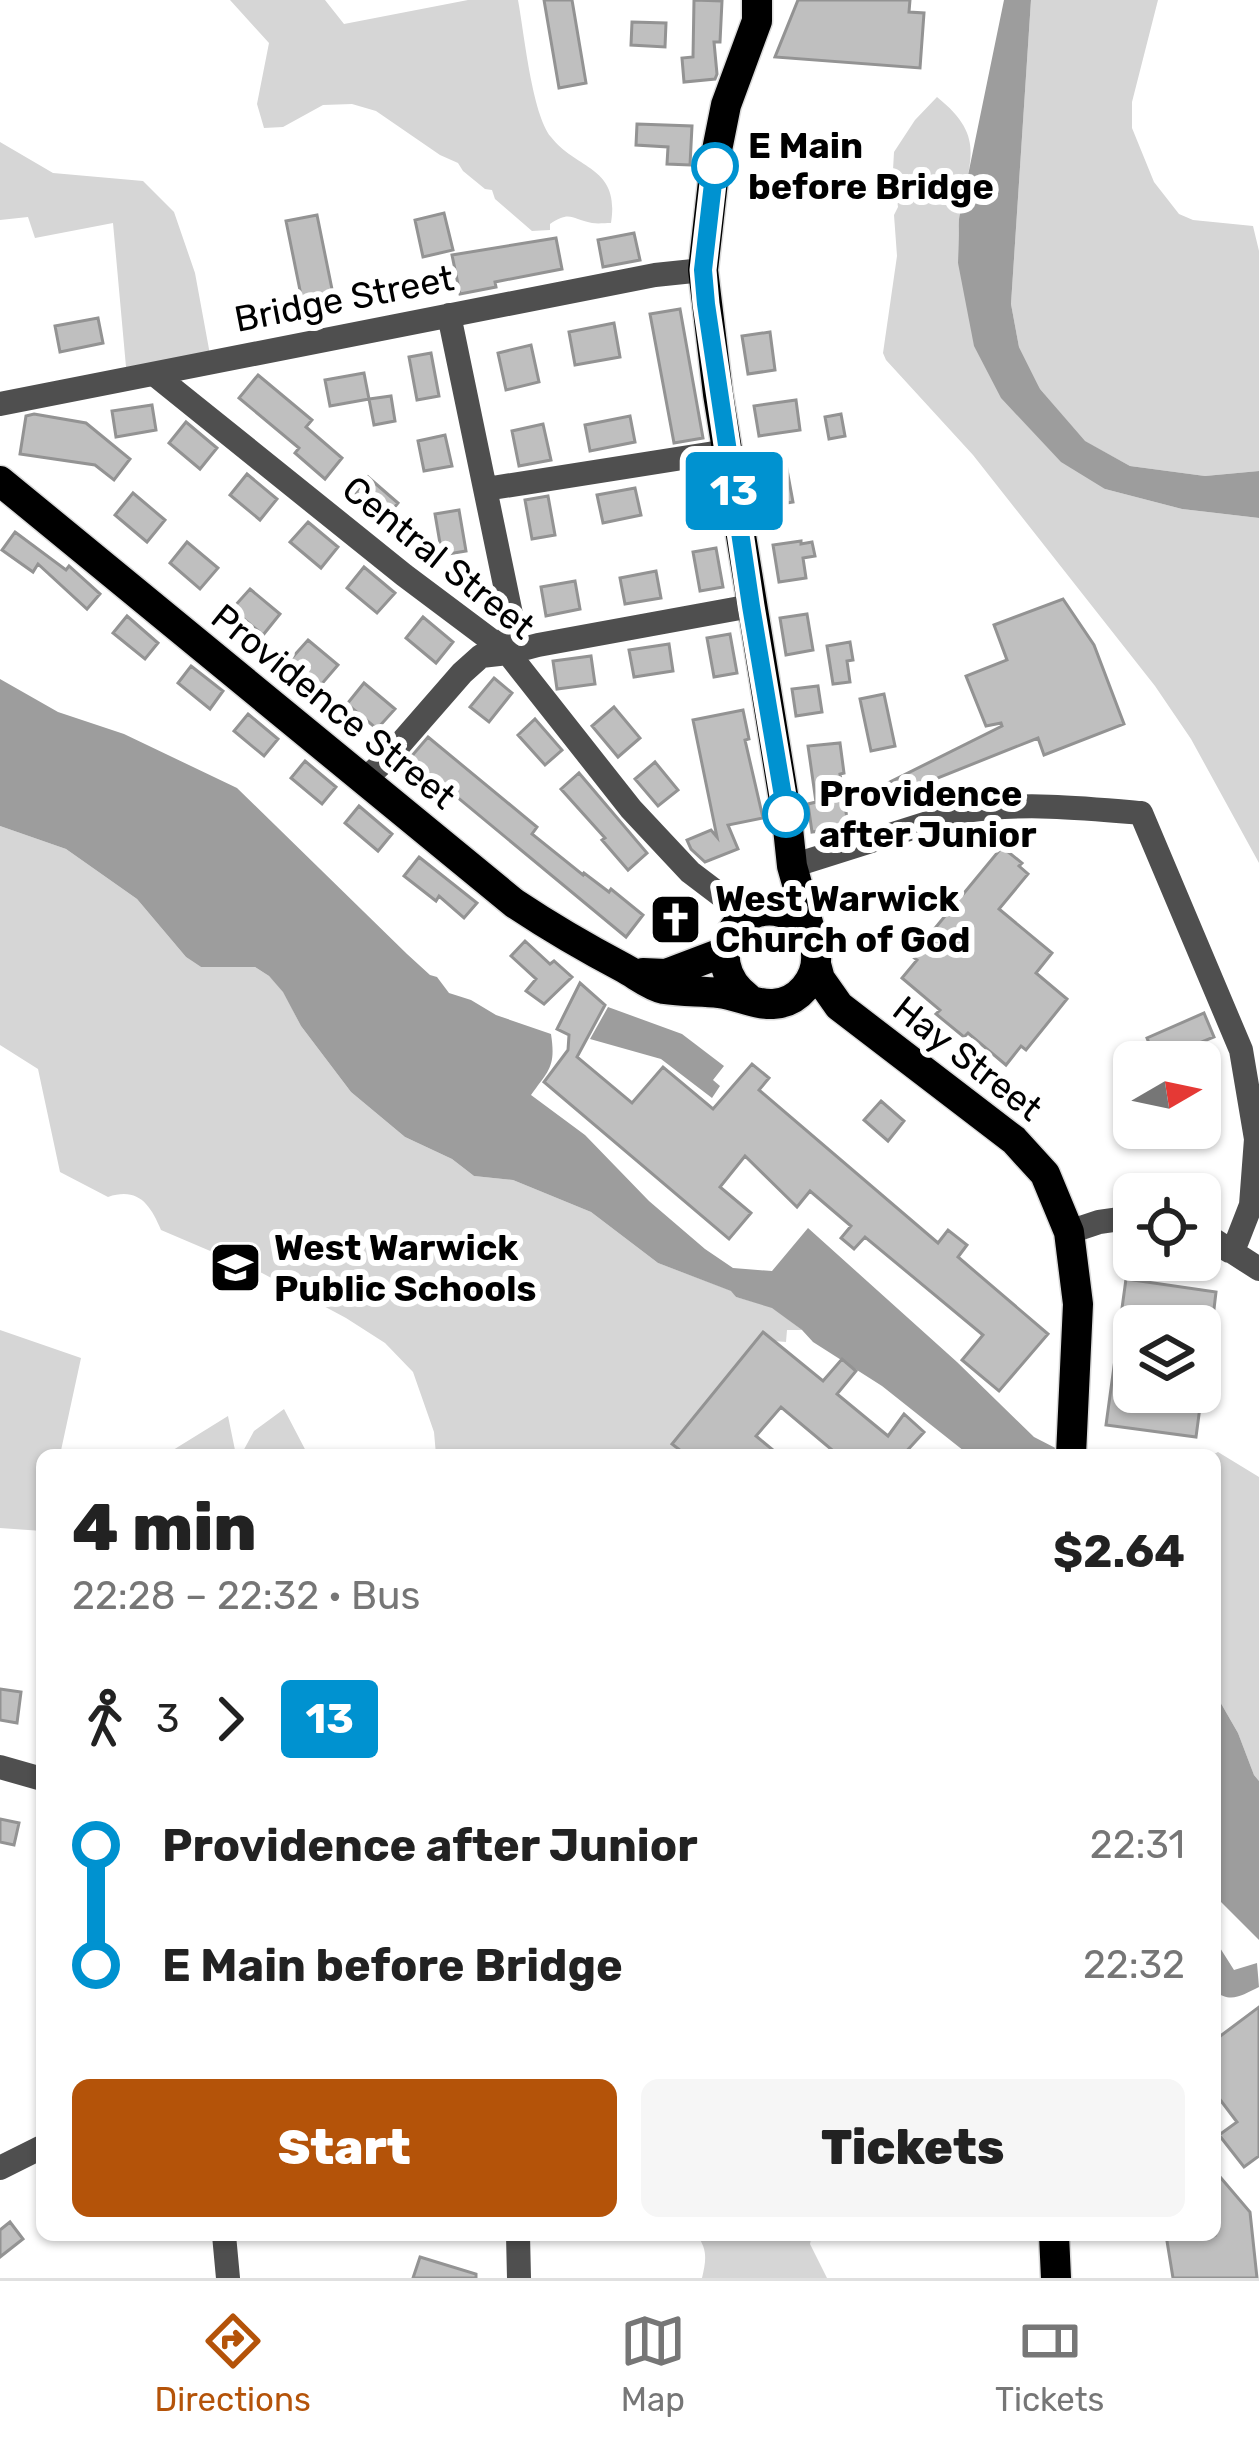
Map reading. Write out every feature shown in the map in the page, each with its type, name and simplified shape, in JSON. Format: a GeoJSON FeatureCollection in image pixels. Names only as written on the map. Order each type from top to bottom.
{"type":"FeatureCollection","features":[{"type":"Feature","properties":{"kind":"main road","name":"Hay Street"},"geometry":{"type":"LineString","coordinates":[[760,7],[726,105],[703,270],[792,866],[820,979],[839,1006],[1014,1140],[1045,1174],[1069,1232]]}},
{"type":"Feature","properties":{"kind":"main road","name":"Providence Street"},"geometry":{"type":"LineString","coordinates":[[0,482],[514,903],[563,936],[659,988],[748,998]]}},
{"type":"Feature","properties":{"kind":"main road"},"geometry":{"type":"LineString","coordinates":[[632,972],[666,974],[740,930],[777,911],[804,926],[814,952],[806,987],[784,1002],[748,998],[728,979],[740,930],[785,889],[792,866]]}},
{"type":"Feature","properties":{"kind":"main road","name":"Hay Street"},"geometry":{"type":"LineString","coordinates":[[784,1002],[839,1006]]}},
{"type":"Feature","properties":{"kind":"main road"},"geometry":{"type":"LineString","coordinates":[[1069,1232],[1077,1330],[1072,1440]]}},
{"type":"Feature","properties":{"kind":"main road"},"geometry":{"type":"LineString","coordinates":[[1054,2241],[1056,2278]]}},
{"type":"Feature","properties":{"kind":"street","name":"Bridge Street"},"geometry":{"type":"LineString","coordinates":[[0,404],[655,275],[703,270]]}},
{"type":"Feature","properties":{"kind":"street"},"geometry":{"type":"LineString","coordinates":[[449,315],[511,614],[508,653]]}},
{"type":"Feature","properties":{"kind":"street","name":"Central Street"},"geometry":{"type":"LineString","coordinates":[[154,374],[508,653],[632,809],[740,930]]}},
{"type":"Feature","properties":{"kind":"street"},"geometry":{"type":"LineString","coordinates":[[486,489],[727,451]]}},
{"type":"Feature","properties":{"kind":"street"},"geometry":{"type":"LineString","coordinates":[[363,781],[481,656],[751,606]]}},
{"type":"Feature","properties":{"kind":"street"},"geometry":{"type":"LineString","coordinates":[[792,866],[965,811],[1080,808],[1141,813],[1241,1050],[1256,1139],[1251,1205],[1229,1251]]}},
{"type":"Feature","properties":{"kind":"street"},"geometry":{"type":"LineString","coordinates":[[1069,1232],[1113,1220]]}},
{"type":"Feature","properties":{"kind":"street"},"geometry":{"type":"LineString","coordinates":[[1221,1245],[1259,1269]]}},
{"type":"Feature","properties":{"kind":"street"},"geometry":{"type":"LineString","coordinates":[[0,1767],[36,1776]]}},
{"type":"Feature","properties":{"kind":"street"},"geometry":{"type":"LineString","coordinates":[[0,2168],[36,2150]]}},
{"type":"Feature","properties":{"kind":"street"},"geometry":{"type":"LineString","coordinates":[[225,2241],[228,2278]]}},
{"type":"Feature","properties":{"kind":"street"},"geometry":{"type":"LineString","coordinates":[[518,2241],[519,2278]]}},
{"type":"Feature","properties":{"kind":"shaded area"},"geometry":{"type":"Polygon","coordinates":[[[230,0],[325,0],[344,24],[468,0],[518,0],[544,126],[562,148],[603,180],[612,204],[611,223],[567,216],[550,224],[550,230],[532,231],[458,163],[376,111],[352,104],[323,105],[283,127],[264,128],[257,104],[269,43],[230,0]]]}},
{"type":"Feature","properties":{"kind":"shaded area"},"geometry":{"type":"Polygon","coordinates":[[[1004,0],[1031,0],[1011,304],[1019,347],[1040,389],[1085,441],[1130,466],[1205,476],[1259,471],[1259,518],[1182,509],[1105,489],[1061,462],[1001,398],[974,346],[958,263],[959,219],[1004,0]]]}},
{"type":"Feature","properties":{"kind":"shaded area"},"geometry":{"type":"Polygon","coordinates":[[[1031,0],[1158,0],[1132,102],[1132,128],[1154,182],[1179,214],[1193,220],[1253,226],[1259,251],[1259,471],[1205,476],[1130,466],[1084,441],[1040,389],[1019,347],[1011,304],[1031,0]]]}},
{"type":"Feature","properties":{"kind":"shaded area"},"geometry":{"type":"Polygon","coordinates":[[[937,97],[963,125],[971,151],[959,222],[958,263],[1105,489],[1182,509],[1259,518],[1259,863],[1191,739],[1155,686],[973,455],[883,353],[897,256],[894,152],[937,97]]]}},
{"type":"Feature","properties":{"kind":"shaded area"},"geometry":{"type":"Polygon","coordinates":[[[0,142],[53,173],[143,181],[174,212],[195,273],[211,360],[127,378],[113,223],[35,238],[28,217],[0,220],[0,142]]]}},
{"type":"Feature","properties":{"kind":"shaded area"},"geometry":{"type":"Polygon","coordinates":[[[0,679],[58,712],[124,734],[237,788],[449,993],[551,1034],[550,1068],[531,1095],[585,1135],[649,1201],[705,1249],[733,1268],[772,1271],[808,1228],[1034,1437],[1057,1449],[961,1449],[772,1308],[658,1263],[591,1212],[513,1180],[474,1176],[452,1159],[405,1137],[351,1092],[269,976],[255,967],[201,967],[186,957],[137,899],[66,849],[0,826],[0,679]]]}},
{"type":"Feature","properties":{"kind":"shaded area"},"geometry":{"type":"Polygon","coordinates":[[[0,826],[66,849],[137,899],[186,957],[201,967],[255,967],[269,976],[351,1092],[405,1137],[452,1159],[474,1176],[513,1180],[591,1212],[658,1263],[732,1291],[736,1297],[772,1307],[802,1330],[787,1330],[786,1342],[773,1341],[748,1358],[675,1449],[435,1449],[413,1372],[385,1343],[262,1273],[161,1230],[147,1205],[135,1196],[108,1197],[60,1172],[38,1069],[0,1045],[0,826]]]}},
{"type":"Feature","properties":{"kind":"shaded area"},"geometry":{"type":"Polygon","coordinates":[[[608,1007],[682,1034],[724,1066],[713,1080],[720,1086],[712,1098],[661,1059],[590,1039],[608,1007]]]}},
{"type":"Feature","properties":{"kind":"shaded area"},"geometry":{"type":"Polygon","coordinates":[[[0,1330],[81,1358],[61,1449],[36,1449],[36,1531],[0,1528],[0,1330]]]}},
{"type":"Feature","properties":{"kind":"shaded area"},"geometry":{"type":"Polygon","coordinates":[[[284,1409],[305,1449],[244,1449],[254,1431],[284,1409]]]}},
{"type":"Feature","properties":{"kind":"shaded area"},"geometry":{"type":"Polygon","coordinates":[[[228,1416],[235,1449],[175,1449],[228,1416]]]}},
{"type":"Feature","properties":{"kind":"shaded area"},"geometry":{"type":"Polygon","coordinates":[[[1221,1454],[1259,1477],[1259,1781],[1221,1703],[1221,1454]]]}},
{"type":"Feature","properties":{"kind":"shaded area"},"geometry":{"type":"Polygon","coordinates":[[[1221,1703],[1259,1781],[1259,1940],[1221,1902],[1221,1703]]]}},
{"type":"Feature","properties":{"kind":"shaded area"},"geometry":{"type":"Polygon","coordinates":[[[1221,1949],[1234,1970],[1257,1963],[1259,1987],[1231,1998],[1221,1995],[1221,1949]]]}},
{"type":"Feature","properties":{"kind":"shaded area"},"geometry":{"type":"Polygon","coordinates":[[[700,2241],[811,2241],[827,2278],[702,2278],[700,2241]]]}},
{"type":"Feature","properties":{"kind":"building"},"geometry":{"type":"Polygon","coordinates":[[[544,0],[572,0],[586,83],[559,88],[544,0]]]}},
{"type":"Feature","properties":{"kind":"building"},"geometry":{"type":"Polygon","coordinates":[[[694,0],[722,1],[720,42],[714,42],[717,74],[715,79],[684,82],[682,58],[693,57],[694,0]]]}},
{"type":"Feature","properties":{"kind":"building"},"geometry":{"type":"Polygon","coordinates":[[[798,0],[910,0],[909,12],[924,13],[920,68],[775,57],[798,0]]]}},
{"type":"Feature","properties":{"kind":"building"},"geometry":{"type":"Polygon","coordinates":[[[632,22],[666,23],[665,47],[631,45],[632,22]]]}},
{"type":"Feature","properties":{"kind":"building"},"geometry":{"type":"Polygon","coordinates":[[[637,124],[692,126],[690,165],[667,164],[668,147],[636,145],[637,124]]]}},
{"type":"Feature","properties":{"kind":"building"},"geometry":{"type":"Polygon","coordinates":[[[444,213],[453,250],[423,257],[415,220],[444,213]]]}},
{"type":"Feature","properties":{"kind":"building"},"geometry":{"type":"Polygon","coordinates":[[[317,215],[335,304],[304,310],[286,221],[317,215]]]}},
{"type":"Feature","properties":{"kind":"building"},"geometry":{"type":"Polygon","coordinates":[[[634,233],[640,260],[603,267],[598,240],[634,233]]]}},
{"type":"Feature","properties":{"kind":"building"},"geometry":{"type":"Polygon","coordinates":[[[556,238],[562,269],[460,294],[452,255],[556,238]]]}},
{"type":"Feature","properties":{"kind":"building"},"geometry":{"type":"Polygon","coordinates":[[[680,309],[703,438],[674,443],[650,314],[680,309]]]}},
{"type":"Feature","properties":{"kind":"building"},"geometry":{"type":"Polygon","coordinates":[[[98,318],[103,343],[60,352],[55,326],[98,318]]]}},
{"type":"Feature","properties":{"kind":"building"},"geometry":{"type":"Polygon","coordinates":[[[614,323],[620,357],[575,365],[569,332],[614,323]]]}},
{"type":"Feature","properties":{"kind":"building"},"geometry":{"type":"Polygon","coordinates":[[[770,332],[775,370],[748,374],[742,336],[770,332]]]}},
{"type":"Feature","properties":{"kind":"building"},"geometry":{"type":"Polygon","coordinates":[[[531,345],[539,382],[506,390],[498,353],[531,345]]]}},
{"type":"Feature","properties":{"kind":"building"},"geometry":{"type":"Polygon","coordinates":[[[431,353],[439,396],[417,400],[409,357],[431,353]]]}},
{"type":"Feature","properties":{"kind":"building"},"geometry":{"type":"Polygon","coordinates":[[[364,373],[369,399],[330,406],[325,380],[364,373]]]}},
{"type":"Feature","properties":{"kind":"building"},"geometry":{"type":"Polygon","coordinates":[[[258,375],[312,420],[306,427],[342,458],[325,479],[295,453],[299,448],[239,398],[258,375]]]}},
{"type":"Feature","properties":{"kind":"building"},"geometry":{"type":"Polygon","coordinates":[[[391,396],[395,421],[374,425],[369,399],[391,396]]]}},
{"type":"Feature","properties":{"kind":"building"},"geometry":{"type":"Polygon","coordinates":[[[796,400],[800,430],[759,436],[754,406],[796,400]]]}},
{"type":"Feature","properties":{"kind":"building"},"geometry":{"type":"Polygon","coordinates":[[[152,405],[156,430],[116,437],[112,411],[152,405]]]}},
{"type":"Feature","properties":{"kind":"building"},"geometry":{"type":"Polygon","coordinates":[[[841,414],[845,436],[829,439],[825,417],[841,414]]]}},
{"type":"Feature","properties":{"kind":"building"},"geometry":{"type":"Polygon","coordinates":[[[26,416],[86,423],[130,459],[114,480],[95,465],[20,454],[26,416]]]}},
{"type":"Feature","properties":{"kind":"building"},"geometry":{"type":"Polygon","coordinates":[[[630,416],[635,442],[590,451],[585,425],[630,416]]]}},
{"type":"Feature","properties":{"kind":"building"},"geometry":{"type":"Polygon","coordinates":[[[186,422],[217,448],[200,469],[169,443],[186,422]]]}},
{"type":"Feature","properties":{"kind":"building"},"geometry":{"type":"Polygon","coordinates":[[[543,424],[551,460],[519,466],[512,431],[543,424]]]}},
{"type":"Feature","properties":{"kind":"building"},"geometry":{"type":"Polygon","coordinates":[[[445,435],[452,466],[424,471],[418,441],[445,435]]]}},
{"type":"Feature","properties":{"kind":"building"},"geometry":{"type":"Polygon","coordinates":[[[786,464],[793,502],[768,506],[762,468],[786,464]]]}},
{"type":"Feature","properties":{"kind":"building"},"geometry":{"type":"Polygon","coordinates":[[[707,471],[713,511],[688,514],[682,475],[707,471]]]}},
{"type":"Feature","properties":{"kind":"building"},"geometry":{"type":"Polygon","coordinates":[[[247,474],[277,499],[260,520],[230,495],[247,474]]]}},
{"type":"Feature","properties":{"kind":"building"},"geometry":{"type":"Polygon","coordinates":[[[368,477],[398,503],[381,524],[351,498],[368,477]]]}},
{"type":"Feature","properties":{"kind":"building"},"geometry":{"type":"Polygon","coordinates":[[[635,488],[641,515],[603,523],[597,495],[635,488]]]}},
{"type":"Feature","properties":{"kind":"building"},"geometry":{"type":"Polygon","coordinates":[[[133,493],[165,520],[147,542],[115,515],[133,493]]]}},
{"type":"Feature","properties":{"kind":"building"},"geometry":{"type":"Polygon","coordinates":[[[548,496],[555,535],[532,539],[525,500],[548,496]]]}},
{"type":"Feature","properties":{"kind":"building"},"geometry":{"type":"Polygon","coordinates":[[[459,510],[466,551],[442,555],[435,514],[459,510]]]}},
{"type":"Feature","properties":{"kind":"building"},"geometry":{"type":"Polygon","coordinates":[[[308,522],[338,547],[321,568],[290,542],[308,522]]]}},
{"type":"Feature","properties":{"kind":"building"},"geometry":{"type":"Polygon","coordinates":[[[15,532],[66,570],[69,566],[100,594],[87,609],[38,564],[33,572],[2,550],[15,532]]]}},
{"type":"Feature","properties":{"kind":"building"},"geometry":{"type":"Polygon","coordinates":[[[187,542],[218,568],[200,589],[170,563],[187,542]]]}},
{"type":"Feature","properties":{"kind":"building"},"geometry":{"type":"Polygon","coordinates":[[[812,542],[815,556],[803,558],[806,578],[779,582],[773,545],[812,542]]]}},
{"type":"Feature","properties":{"kind":"building"},"geometry":{"type":"Polygon","coordinates":[[[716,548],[723,587],[700,591],[693,552],[716,548]]]}},
{"type":"Feature","properties":{"kind":"building"},"geometry":{"type":"Polygon","coordinates":[[[364,567],[395,593],[377,613],[347,588],[364,567]]]}},
{"type":"Feature","properties":{"kind":"building"},"geometry":{"type":"Polygon","coordinates":[[[656,571],[661,598],[625,604],[620,578],[656,571]]]}},
{"type":"Feature","properties":{"kind":"building"},"geometry":{"type":"Polygon","coordinates":[[[575,581],[580,609],[546,616],[541,587],[575,581]]]}},
{"type":"Feature","properties":{"kind":"building"},"geometry":{"type":"Polygon","coordinates":[[[250,589],[280,614],[263,635],[232,609],[250,589]]]}},
{"type":"Feature","properties":{"kind":"building"},"geometry":{"type":"Polygon","coordinates":[[[1063,599],[1094,645],[1124,724],[1044,755],[1038,738],[930,781],[933,788],[895,807],[884,785],[1002,726],[986,726],[966,676],[1007,660],[994,625],[1063,599]]]}},
{"type":"Feature","properties":{"kind":"building"},"geometry":{"type":"Polygon","coordinates":[[[807,614],[813,650],[786,655],[780,618],[807,614]]]}},
{"type":"Feature","properties":{"kind":"building"},"geometry":{"type":"Polygon","coordinates":[[[127,616],[158,643],[145,659],[113,633],[127,616]]]}},
{"type":"Feature","properties":{"kind":"building"},"geometry":{"type":"Polygon","coordinates":[[[423,617],[453,642],[436,663],[406,638],[423,617]]]}},
{"type":"Feature","properties":{"kind":"building"},"geometry":{"type":"Polygon","coordinates":[[[730,634],[737,673],[714,677],[707,638],[730,634]]]}},
{"type":"Feature","properties":{"kind":"building"},"geometry":{"type":"Polygon","coordinates":[[[308,640],[338,665],[320,686],[290,660],[308,640]]]}},
{"type":"Feature","properties":{"kind":"building"},"geometry":{"type":"Polygon","coordinates":[[[850,642],[850,682],[833,684],[827,646],[850,642]]]}},
{"type":"Feature","properties":{"kind":"building"},"geometry":{"type":"Polygon","coordinates":[[[669,644],[673,671],[634,677],[629,650],[669,644]]]}},
{"type":"Feature","properties":{"kind":"building"},"geometry":{"type":"Polygon","coordinates":[[[591,656],[595,684],[557,689],[553,661],[591,656]]]}},
{"type":"Feature","properties":{"kind":"building"},"geometry":{"type":"Polygon","coordinates":[[[191,666],[223,691],[210,709],[178,683],[191,666]]]}},
{"type":"Feature","properties":{"kind":"building"},"geometry":{"type":"Polygon","coordinates":[[[494,678],[512,693],[489,722],[470,707],[494,678]]]}},
{"type":"Feature","properties":{"kind":"building"},"geometry":{"type":"Polygon","coordinates":[[[364,683],[395,709],[377,729],[347,704],[364,683]]]}},
{"type":"Feature","properties":{"kind":"building"},"geometry":{"type":"Polygon","coordinates":[[[818,686],[822,712],[796,716],[792,689],[818,686]]]}},
{"type":"Feature","properties":{"kind":"building"},"geometry":{"type":"Polygon","coordinates":[[[884,694],[895,746],[871,751],[860,699],[884,694]]]}},
{"type":"Feature","properties":{"kind":"building"},"geometry":{"type":"Polygon","coordinates":[[[614,707],[640,738],[618,757],[592,726],[614,707]]]}},
{"type":"Feature","properties":{"kind":"building"},"geometry":{"type":"Polygon","coordinates":[[[743,710],[763,818],[728,825],[738,849],[705,862],[687,840],[711,830],[717,837],[693,720],[743,710]]]}},
{"type":"Feature","properties":{"kind":"building"},"geometry":{"type":"Polygon","coordinates":[[[248,714],[278,739],[264,756],[234,731],[248,714]]]}},
{"type":"Feature","properties":{"kind":"building"},"geometry":{"type":"Polygon","coordinates":[[[535,719],[562,750],[545,765],[518,735],[535,719]]]}},
{"type":"Feature","properties":{"kind":"building"},"geometry":{"type":"Polygon","coordinates":[[[428,737],[537,827],[532,834],[643,915],[626,937],[410,758],[428,737]]]}},
{"type":"Feature","properties":{"kind":"building"},"geometry":{"type":"Polygon","coordinates":[[[840,743],[849,831],[835,835],[834,829],[812,832],[808,804],[816,802],[808,746],[840,743]]]}},
{"type":"Feature","properties":{"kind":"building"},"geometry":{"type":"Polygon","coordinates":[[[305,761],[336,787],[322,804],[291,778],[305,761]]]}},
{"type":"Feature","properties":{"kind":"building"},"geometry":{"type":"Polygon","coordinates":[[[655,762],[678,790],[658,806],[635,779],[655,762]]]}},
{"type":"Feature","properties":{"kind":"building"},"geometry":{"type":"Polygon","coordinates":[[[579,773],[647,853],[628,870],[561,789],[579,773]]]}},
{"type":"Feature","properties":{"kind":"building"},"geometry":{"type":"Polygon","coordinates":[[[359,806],[392,834],[378,851],[345,823],[359,806]]]}},
{"type":"Feature","properties":{"kind":"building"},"geometry":{"type":"Polygon","coordinates":[[[1002,847],[1028,874],[999,909],[1052,953],[1036,973],[1067,999],[1026,1050],[1021,1046],[1006,1065],[936,1014],[940,1010],[902,978],[917,960],[912,956],[1002,847]]]}},
{"type":"Feature","properties":{"kind":"building"},"geometry":{"type":"Polygon","coordinates":[[[419,857],[477,903],[464,918],[439,896],[436,901],[404,876],[419,857]]]}},
{"type":"Feature","properties":{"kind":"building"},"geometry":{"type":"Polygon","coordinates":[[[525,941],[572,977],[544,1004],[526,991],[536,979],[511,956],[525,941]]]}},
{"type":"Feature","properties":{"kind":"building"},"geometry":{"type":"Polygon","coordinates":[[[580,983],[605,1005],[577,1057],[632,1103],[663,1067],[713,1109],[752,1064],[769,1078],[759,1090],[938,1243],[948,1230],[967,1245],[958,1257],[1048,1334],[999,1391],[962,1360],[983,1335],[865,1237],[854,1249],[841,1238],[851,1226],[810,1191],[797,1207],[745,1156],[720,1187],[751,1213],[729,1239],[544,1082],[568,1050],[569,1035],[557,1029],[580,983]]]}},
{"type":"Feature","properties":{"kind":"building"},"geometry":{"type":"Polygon","coordinates":[[[1204,1013],[1214,1037],[1204,1041],[1147,1038],[1204,1013]]]}},
{"type":"Feature","properties":{"kind":"building"},"geometry":{"type":"Polygon","coordinates":[[[881,1101],[904,1121],[888,1141],[864,1120],[881,1101]]]}},
{"type":"Feature","properties":{"kind":"building"},"geometry":{"type":"Polygon","coordinates":[[[1126,1281],[1216,1292],[1214,1305],[1122,1305],[1126,1281]]]}},
{"type":"Feature","properties":{"kind":"building"},"geometry":{"type":"Polygon","coordinates":[[[763,1332],[823,1381],[842,1359],[856,1371],[837,1394],[888,1436],[904,1414],[924,1432],[908,1449],[831,1449],[781,1407],[756,1436],[772,1449],[678,1449],[672,1444],[763,1332]]]}},
{"type":"Feature","properties":{"kind":"building"},"geometry":{"type":"Polygon","coordinates":[[[1113,1374],[1113,1413],[1199,1413],[1196,1437],[1106,1425],[1113,1374]]]}},
{"type":"Feature","properties":{"kind":"building"},"geometry":{"type":"Polygon","coordinates":[[[0,1689],[21,1692],[17,1723],[0,1720],[0,1689]]]}},
{"type":"Feature","properties":{"kind":"building"},"geometry":{"type":"Polygon","coordinates":[[[0,1819],[19,1823],[14,1845],[0,1842],[0,1819]]]}},
{"type":"Feature","properties":{"kind":"building"},"geometry":{"type":"Polygon","coordinates":[[[1259,2007],[1259,2156],[1244,2167],[1221,2138],[1237,2122],[1221,2101],[1221,2036],[1259,2007]]]}},
{"type":"Feature","properties":{"kind":"building"},"geometry":{"type":"Polygon","coordinates":[[[1221,2178],[1250,2212],[1257,2278],[1173,2278],[1167,2241],[1221,2241],[1221,2178]]]}},
{"type":"Feature","properties":{"kind":"building"},"geometry":{"type":"Polygon","coordinates":[[[10,2222],[23,2239],[0,2257],[0,2230],[10,2222]]]}},
{"type":"Feature","properties":{"kind":"building"},"geometry":{"type":"Polygon","coordinates":[[[420,2257],[476,2274],[476,2278],[413,2278],[420,2257]]]}},
{"type":"Feature","properties":{"kind":"bus line","name":"13"},"geometry":{"type":"LineString","coordinates":[[715,166],[703,270],[706,304],[786,814]]}},
{"type":"Feature","properties":{"kind":"place","name":"E Main before Bridge"},"geometry":{"type":"Point","coordinates":[715,166]}},
{"type":"Feature","properties":{"kind":"place","name":"Providence after Junior"},"geometry":{"type":"Point","coordinates":[786,814]}},
{"type":"Feature","properties":{"kind":"place","name":"West Warwick Church of God"},"geometry":{"type":"Point","coordinates":[676,919]}},
{"type":"Feature","properties":{"kind":"place","name":"West Warwick Public Schools"},"geometry":{"type":"Point","coordinates":[235,1268]}}]}
